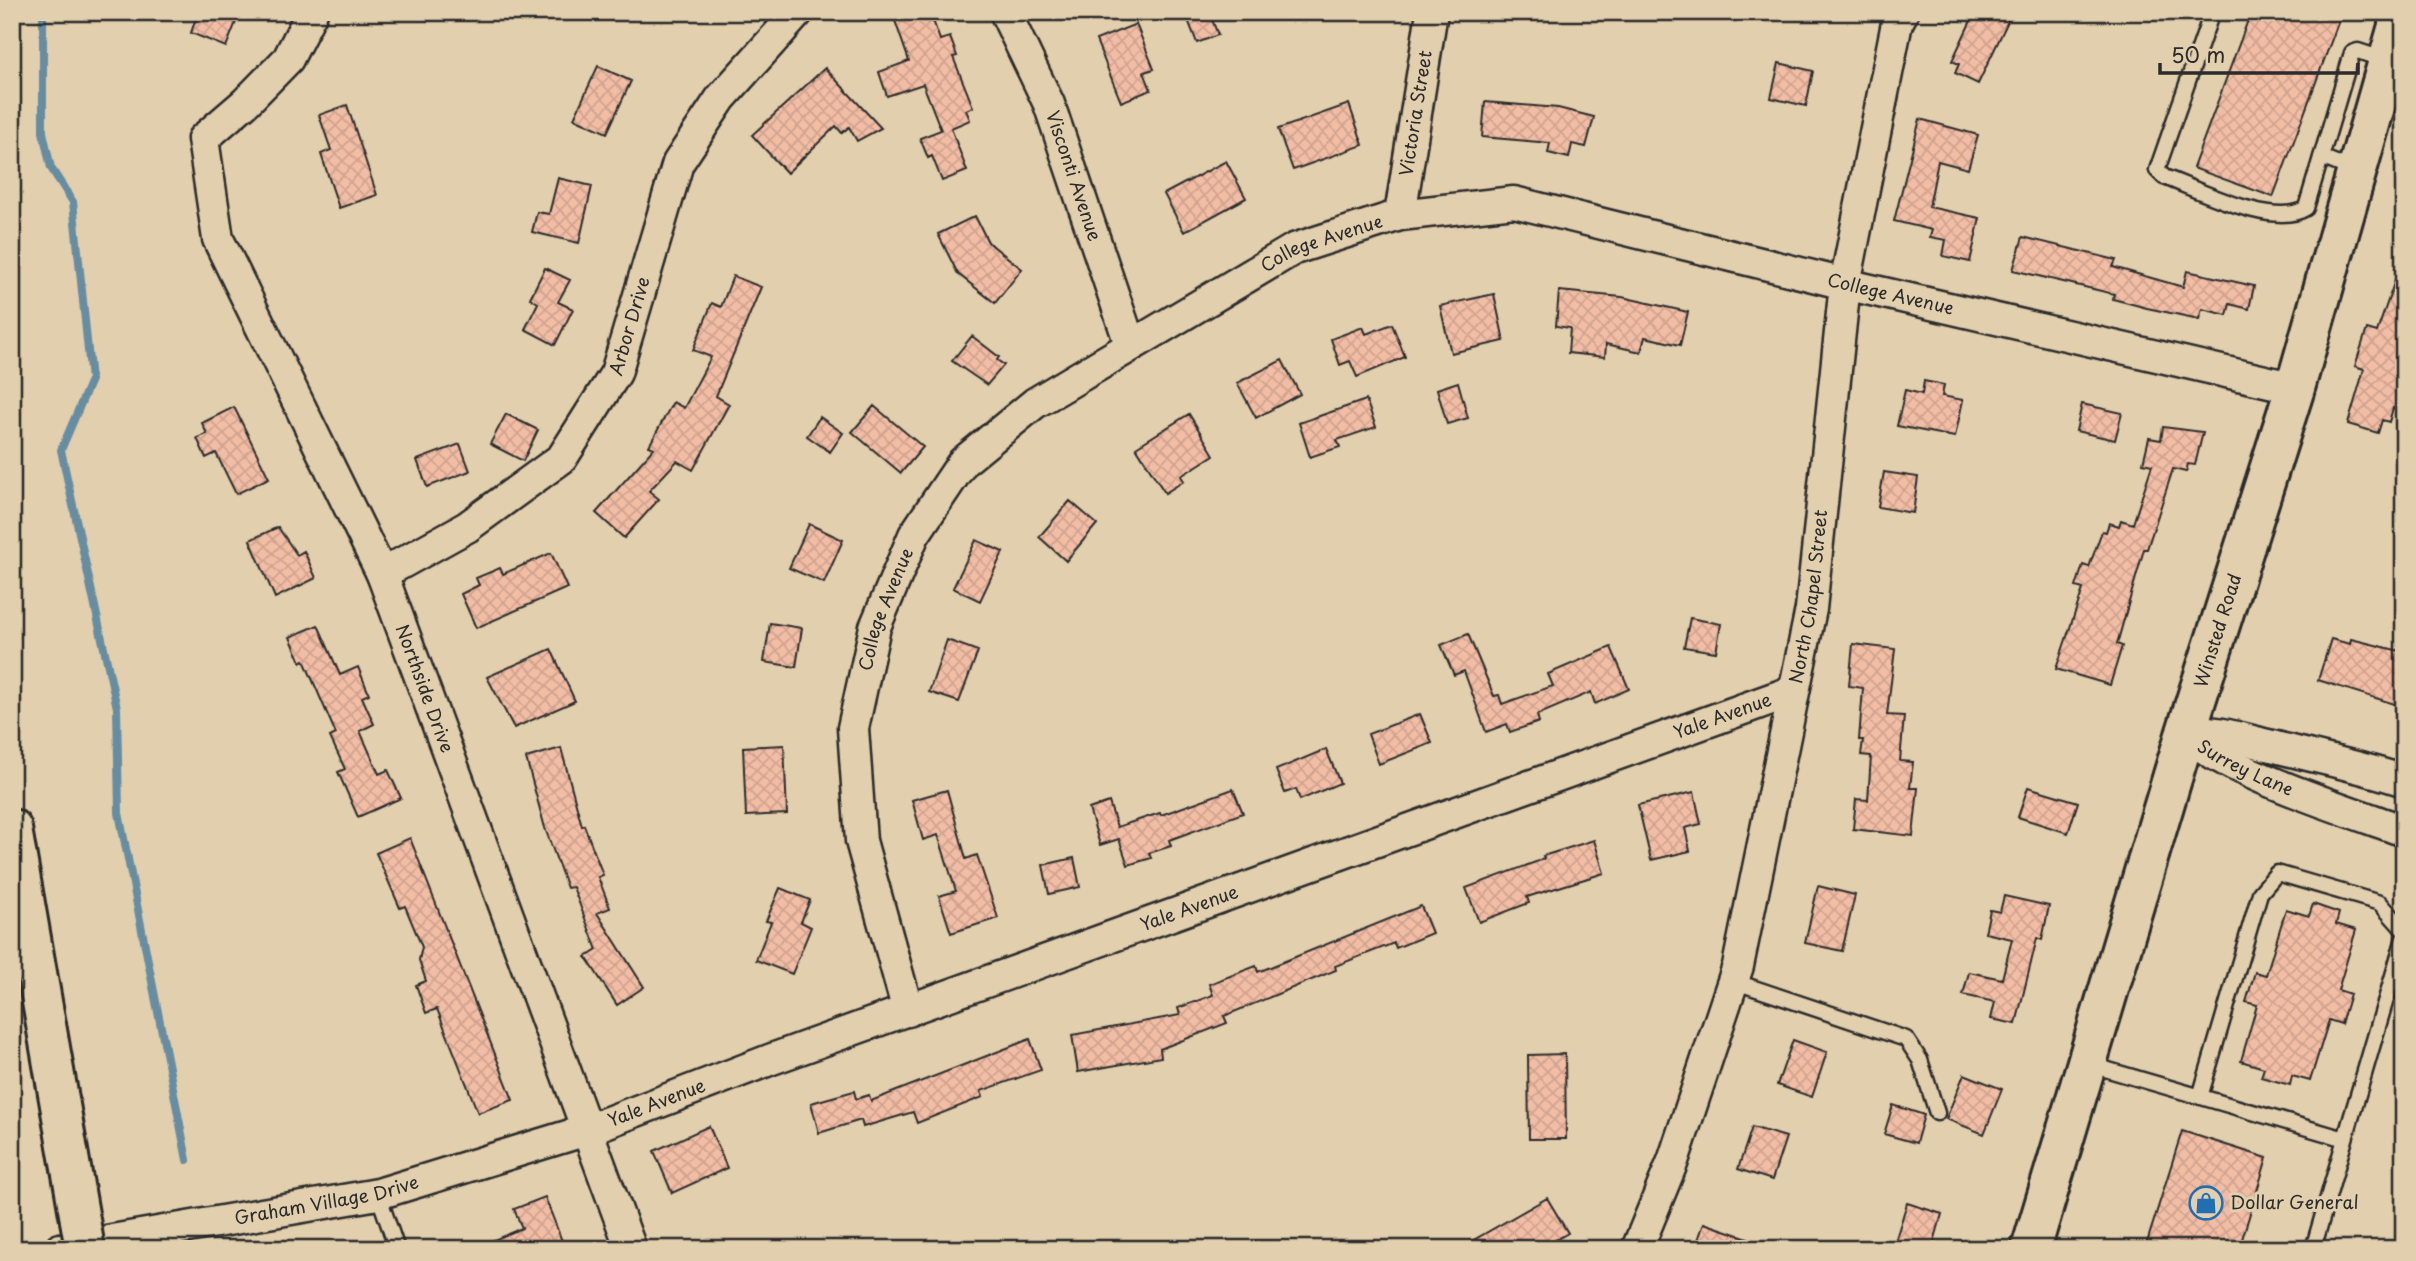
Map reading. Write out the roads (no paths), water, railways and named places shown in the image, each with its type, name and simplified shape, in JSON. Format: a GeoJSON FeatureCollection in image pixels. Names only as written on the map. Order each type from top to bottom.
{"type":"FeatureCollection","features":[{"type":"Feature","properties":{"kind":"main road","name":"Winsted Road"},"geometry":{"type":"LineString","coordinates":[[2031,1249],[2186,732],[2295,388],[2402,12]]}},
{"type":"Feature","properties":{"kind":"main road"},"geometry":{"type":"LineString","coordinates":[[12,830],[75,1239]]}},
{"type":"Feature","properties":{"kind":"street","name":"Northside Drive"},"geometry":{"type":"LineString","coordinates":[[312,12],[288,58],[246,102],[203,139],[218,239],[382,574],[631,1249]]}},
{"type":"Feature","properties":{"kind":"street","name":"Arbor Drive"},"geometry":{"type":"LineString","coordinates":[[382,574],[467,527],[562,458],[616,373],[678,163],[721,99],[798,12]]}},
{"type":"Feature","properties":{"kind":"street","name":"Visconti Avenue"},"geometry":{"type":"LineString","coordinates":[[1005,12],[1049,104],[1130,344]]}},
{"type":"Feature","properties":{"kind":"street","name":"Victoria Street"},"geometry":{"type":"LineString","coordinates":[[1400,215],[1432,12]]}},
{"type":"Feature","properties":{"kind":"street","name":"North Chapel Street"},"geometry":{"type":"LineString","coordinates":[[1637,1249],[1673,1161],[1733,981],[1811,609],[1845,284],[1897,23],[1903,12]]}},
{"type":"Feature","properties":{"kind":"street","name":"College Avenue"},"geometry":{"type":"LineString","coordinates":[[908,1011],[861,841],[853,728],[875,626],[914,535],[963,462],[1035,403],[1130,344],[1294,249],[1400,215],[1514,202],[1845,284],[2295,388]]}},
{"type":"Feature","properties":{"kind":"street","name":"Yale Avenue"},"geometry":{"type":"LineString","coordinates":[[587,1130],[1793,691]]}},
{"type":"Feature","properties":{"kind":"street","name":"Surrey Lane"},"geometry":{"type":"LineString","coordinates":[[2186,732],[2214,731],[2370,769],[2404,781]]}},
{"type":"Feature","properties":{"kind":"street","name":"Surrey Lane"},"geometry":{"type":"LineString","coordinates":[[2186,732],[2206,750],[2234,766],[2404,831]]}},
{"type":"Feature","properties":{"kind":"street","name":"Graham Village Drive"},"geometry":{"type":"LineString","coordinates":[[75,1239],[378,1194],[587,1130]]}},
{"type":"Feature","properties":{"kind":"lane"},"geometry":{"type":"LineString","coordinates":[[2212,12],[2159,173],[2260,212],[2294,213],[2306,208],[2352,53],[2358,51],[2389,62]]}},
{"type":"Feature","properties":{"kind":"lane"},"geometry":{"type":"LineString","coordinates":[[2321,157],[2358,172]]}},
{"type":"Feature","properties":{"kind":"lane"},"geometry":{"type":"LineString","coordinates":[[2200,1097],[2260,893],[2277,873],[2380,903],[2404,930]]}},
{"type":"Feature","properties":{"kind":"lane"},"geometry":{"type":"LineString","coordinates":[[2313,1249],[2404,938]]}},
{"type":"Feature","properties":{"kind":"lane"},"geometry":{"type":"LineString","coordinates":[[1733,981],[1906,1039],[1920,1060],[1937,1113]]}},
{"type":"Feature","properties":{"kind":"lane"},"geometry":{"type":"LineString","coordinates":[[2087,1063],[2345,1139]]}},
{"type":"Feature","properties":{"kind":"lane"},"geometry":{"type":"LineString","coordinates":[[378,1194],[397,1249]]}},
{"type":"Feature","properties":{"kind":"waterway"},"geometry":{"type":"LineString","coordinates":[[43,12],[43,132],[51,168],[73,202],[91,380],[61,450],[117,708],[119,813],[187,1160]]}},
{"type":"Feature","properties":{"kind":"place","name":"Dollar General"},"geometry":{"type":"Point","coordinates":[2206,1203]}}]}
